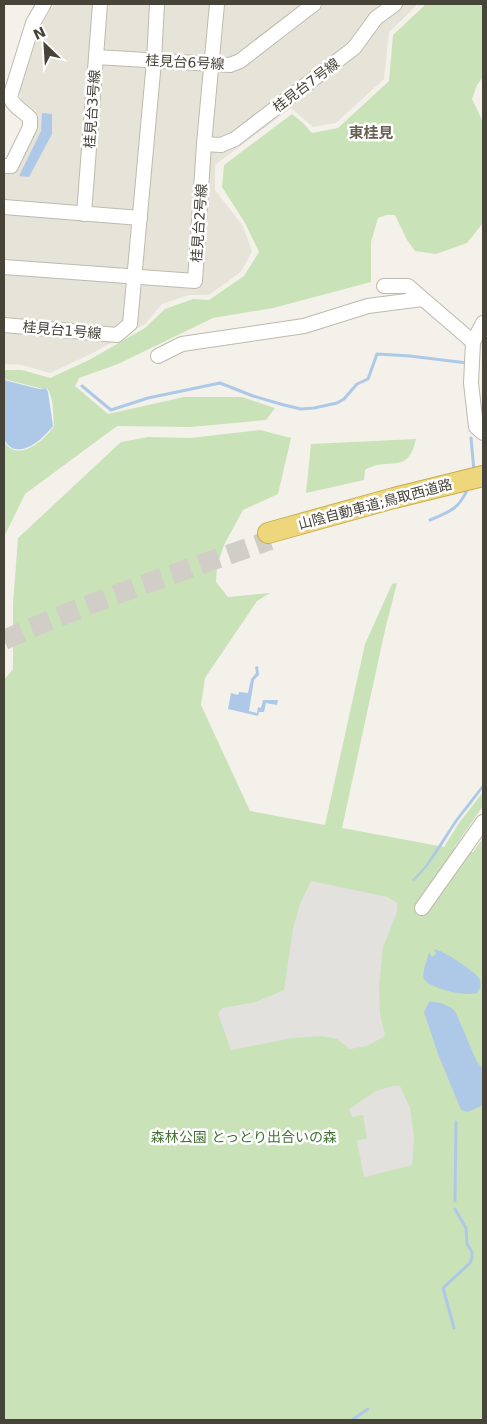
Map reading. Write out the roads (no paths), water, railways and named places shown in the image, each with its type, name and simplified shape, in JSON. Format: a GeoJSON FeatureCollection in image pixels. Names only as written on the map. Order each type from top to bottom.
{"type":"FeatureCollection","features":[{"type":"Feature","properties":{"kind":"highway","name":"山陰自動車道;鳥取西道路"},"geometry":{"type":"LineString","coordinates":[[269,537],[483,476]]}},
{"type":"Feature","properties":{"kind":"highway","name":"山陰自動車道;鳥取西道路"},"geometry":{"type":"LineString","coordinates":[[395,501],[483,482]]}},
{"type":"Feature","properties":{"kind":"street"},"geometry":{"type":"LineString","coordinates":[[4,166],[10,166],[30,127],[30,118],[23,110],[12,104],[10,97],[33,23],[44,4]]}},
{"type":"Feature","properties":{"kind":"street","name":"桂見台3号線"},"geometry":{"type":"LineString","coordinates":[[84,214],[100,4]]}},
{"type":"Feature","properties":{"kind":"street","name":"桂見台1号線"},"geometry":{"type":"LineString","coordinates":[[4,325],[117,335],[130,324],[158,4]]}},
{"type":"Feature","properties":{"kind":"street","name":"桂見台2号線"},"geometry":{"type":"LineString","coordinates":[[4,267],[195,281],[204,144],[217,4]]}},
{"type":"Feature","properties":{"kind":"street","name":"桂見台6号線"},"geometry":{"type":"LineString","coordinates":[[96,57],[230,65],[240,61],[314,4]]}},
{"type":"Feature","properties":{"kind":"street","name":"桂見台7号線"},"geometry":{"type":"LineString","coordinates":[[204,144],[221,145],[235,139],[354,48],[376,18],[395,4]]}},
{"type":"Feature","properties":{"kind":"street"},"geometry":{"type":"LineString","coordinates":[[4,207],[140,218]]}},
{"type":"Feature","properties":{"kind":"street"},"geometry":{"type":"LineString","coordinates":[[384,286],[408,286],[473,342]]}},
{"type":"Feature","properties":{"kind":"street"},"geometry":{"type":"LineString","coordinates":[[158,356],[182,344],[304,326],[368,306],[422,299]]}},
{"type":"Feature","properties":{"kind":"street"},"geometry":{"type":"LineString","coordinates":[[483,323],[473,342],[471,383],[476,427],[483,433]]}},
{"type":"Feature","properties":{"kind":"street"},"geometry":{"type":"LineString","coordinates":[[422,908],[483,822]]}},
{"type":"Feature","properties":{"kind":"water"},"geometry":{"type":"Polygon","coordinates":[[[42,113],[52,114],[52,134],[29,177],[19,176],[41,131],[42,113]]]}},
{"type":"Feature","properties":{"kind":"water"},"geometry":{"type":"Polygon","coordinates":[[[4,380],[39,389],[46,388],[48,392],[53,426],[37,442],[23,449],[10,447],[5,441],[4,380]]]}},
{"type":"Feature","properties":{"kind":"water"},"geometry":{"type":"Polygon","coordinates":[[[258,666],[259,675],[254,680],[249,711],[257,713],[258,707],[261,708],[263,700],[278,700],[277,705],[266,703],[264,712],[259,712],[258,716],[228,709],[231,693],[238,695],[239,692],[248,693],[251,679],[256,673],[255,667],[258,666]]]}},
{"type":"Feature","properties":{"kind":"water"},"geometry":{"type":"Polygon","coordinates":[[[483,784],[483,788],[457,822],[432,860],[414,881],[412,880],[425,866],[455,820],[483,784]]]}},
{"type":"Feature","properties":{"kind":"water"},"geometry":{"type":"Polygon","coordinates":[[[434,949],[465,966],[480,979],[481,986],[477,993],[465,994],[441,989],[424,979],[424,970],[429,952],[432,957],[436,954],[434,949]]]}},
{"type":"Feature","properties":{"kind":"water"},"geometry":{"type":"Polygon","coordinates":[[[429,1002],[444,1004],[456,1013],[477,1062],[483,1069],[483,1105],[468,1112],[461,1110],[438,1054],[424,1012],[429,1002]]]}},
{"type":"Feature","properties":{"kind":"waterway"},"geometry":{"type":"LineString","coordinates":[[82,386],[111,410],[148,398],[220,383],[253,396],[301,409],[337,403],[344,399],[357,384],[368,379],[377,354],[467,363]]}},
{"type":"Feature","properties":{"kind":"waterway"},"geometry":{"type":"LineString","coordinates":[[471,438],[474,471]]}},
{"type":"Feature","properties":{"kind":"waterway"},"geometry":{"type":"LineString","coordinates":[[430,520],[458,505],[468,488]]}},
{"type":"Feature","properties":{"kind":"waterway"},"geometry":{"type":"LineString","coordinates":[[455,1201],[456,1122]]}},
{"type":"Feature","properties":{"kind":"waterway"},"geometry":{"type":"LineString","coordinates":[[454,1328],[443,1288],[470,1263],[472,1258],[472,1252],[467,1244],[466,1228],[455,1209]]}},
{"type":"Feature","properties":{"kind":"waterway"},"geometry":{"type":"LineString","coordinates":[[352,1420],[368,1409]]}},
{"type":"Feature","properties":{"kind":"tunnel"},"geometry":{"type":"LineString","coordinates":[[4,640],[102,600],[270,540]]}},
{"type":"Feature","properties":{"kind":"district","name":"東桂見"},"geometry":{"type":"Point","coordinates":[371,133]}},
{"type":"Feature","properties":{"kind":"park label","name":"森林公園 とっとり出合いの森"},"geometry":{"type":"Point","coordinates":[244,1137]}}]}
